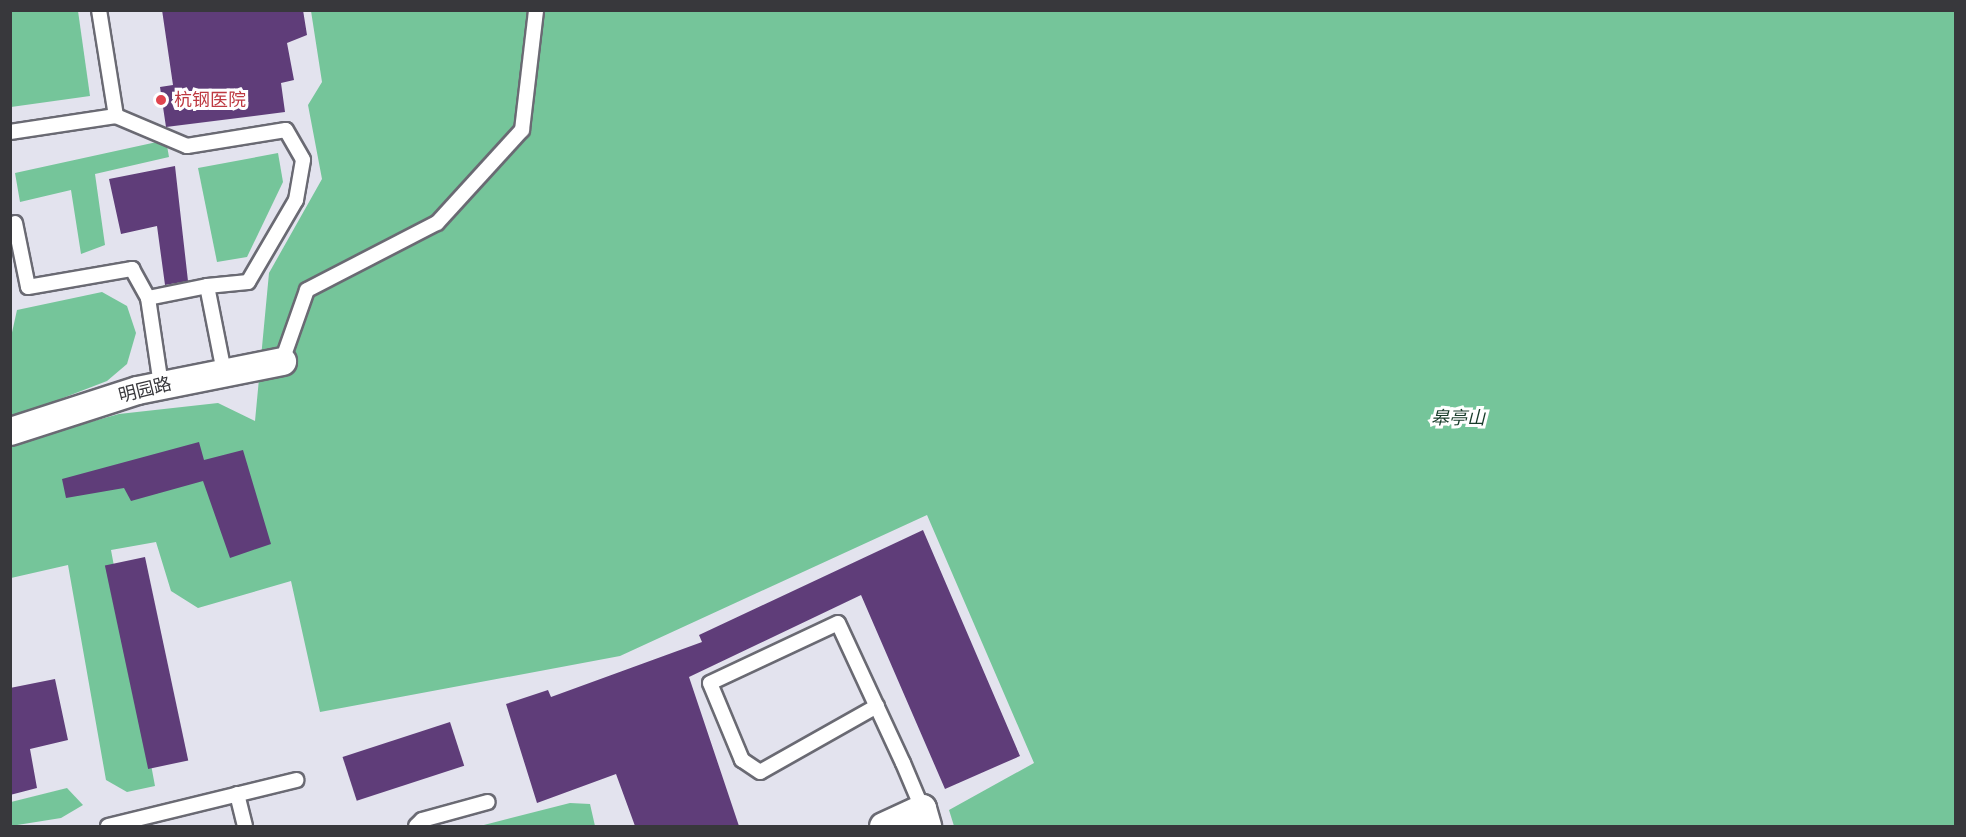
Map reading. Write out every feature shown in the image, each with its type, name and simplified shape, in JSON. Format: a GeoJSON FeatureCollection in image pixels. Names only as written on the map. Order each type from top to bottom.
{"type":"FeatureCollection","features":[{"type":"Feature","properties":{"kind":"street","name":"明园路"},"geometry":{"type":"LineString","coordinates":[[10,431],[161,385],[282,361]]}},
{"type":"Feature","properties":{"kind":"street"},"geometry":{"type":"LineString","coordinates":[[883,826],[925,817]]}},
{"type":"Feature","properties":{"kind":"lane"},"geometry":{"type":"LineString","coordinates":[[99,10],[116,116]]}},
{"type":"Feature","properties":{"kind":"lane"},"geometry":{"type":"LineString","coordinates":[[282,361],[307,290],[437,223],[522,130],[536,10]]}},
{"type":"Feature","properties":{"kind":"lane"},"geometry":{"type":"LineString","coordinates":[[10,132],[116,116],[187,146],[286,130],[303,159],[296,200],[248,282],[207,286],[148,298]]}},
{"type":"Feature","properties":{"kind":"lane"},"geometry":{"type":"LineString","coordinates":[[15,223],[28,287],[132,269],[148,298],[161,385]]}},
{"type":"Feature","properties":{"kind":"lane"},"geometry":{"type":"LineString","coordinates":[[207,286],[224,372]]}},
{"type":"Feature","properties":{"kind":"lane"},"geometry":{"type":"LineString","coordinates":[[877,706],[760,772],[742,760],[710,684],[838,623],[877,706],[925,817]]}},
{"type":"Feature","properties":{"kind":"lane"},"geometry":{"type":"LineString","coordinates":[[108,826],[134,823],[296,780]]}},
{"type":"Feature","properties":{"kind":"lane"},"geometry":{"type":"LineString","coordinates":[[237,794],[244,826]]}},
{"type":"Feature","properties":{"kind":"lane"},"geometry":{"type":"LineString","coordinates":[[416,826],[422,820],[489,802]]}},
{"type":"Feature","properties":{"kind":"green space"},"geometry":{"type":"Polygon","coordinates":[[[10,11],[78,11],[90,96],[11,107],[10,11]]]}},
{"type":"Feature","properties":{"kind":"green space","name":"皋亭山"},"geometry":{"type":"Polygon","coordinates":[[[311,11],[1955,11],[1955,826],[954,826],[949,810],[1034,763],[927,515],[620,656],[320,712],[291,581],[198,608],[171,591],[156,542],[111,550],[155,786],[127,792],[106,780],[68,565],[11,578],[11,444],[119,414],[218,403],[255,421],[269,273],[322,179],[308,105],[322,82],[311,11]]]}},
{"type":"Feature","properties":{"kind":"green space"},"geometry":{"type":"Polygon","coordinates":[[[166,140],[169,157],[95,174],[105,245],[81,254],[71,190],[20,202],[15,173],[166,140]]]}},
{"type":"Feature","properties":{"kind":"green space"},"geometry":{"type":"Polygon","coordinates":[[[278,153],[283,182],[247,257],[217,262],[198,168],[278,153]]]}},
{"type":"Feature","properties":{"kind":"green space"},"geometry":{"type":"Polygon","coordinates":[[[102,292],[127,306],[136,333],[127,364],[107,381],[11,418],[11,337],[17,310],[102,292]]]}},
{"type":"Feature","properties":{"kind":"green space"},"geometry":{"type":"Polygon","coordinates":[[[67,788],[83,805],[61,818],[11,826],[11,802],[67,788]]]}},
{"type":"Feature","properties":{"kind":"green space"},"geometry":{"type":"Polygon","coordinates":[[[570,803],[590,804],[595,826],[480,826],[570,803]]]}},
{"type":"Feature","properties":{"kind":"building"},"geometry":{"type":"Polygon","coordinates":[[[162,10],[303,10],[307,35],[287,43],[294,80],[281,83],[285,112],[166,127],[160,87],[173,85],[162,10]]]}},
{"type":"Feature","properties":{"kind":"building"},"geometry":{"type":"Polygon","coordinates":[[[175,166],[188,281],[165,285],[157,226],[121,234],[109,179],[175,166]]]}},
{"type":"Feature","properties":{"kind":"building"},"geometry":{"type":"Polygon","coordinates":[[[199,442],[204,460],[243,450],[271,544],[230,558],[203,481],[131,501],[124,488],[66,498],[62,479],[199,442]]]}},
{"type":"Feature","properties":{"kind":"building"},"geometry":{"type":"Polygon","coordinates":[[[923,530],[1020,756],[945,789],[861,595],[689,677],[739,826],[635,826],[616,774],[537,803],[506,704],[548,690],[551,697],[702,642],[699,635],[923,530]]]}},
{"type":"Feature","properties":{"kind":"building"},"geometry":{"type":"Polygon","coordinates":[[[145,557],[188,760],[148,769],[105,566],[145,557]]]}},
{"type":"Feature","properties":{"kind":"building"},"geometry":{"type":"Polygon","coordinates":[[[55,679],[68,740],[30,749],[37,788],[10,795],[10,688],[55,679]]]}},
{"type":"Feature","properties":{"kind":"building"},"geometry":{"type":"Polygon","coordinates":[[[450,722],[464,766],[357,801],[343,757],[450,722]]]}},
{"type":"Feature","properties":{"kind":"place","name":"杭钢医院"},"geometry":{"type":"Point","coordinates":[161,100]}}]}
